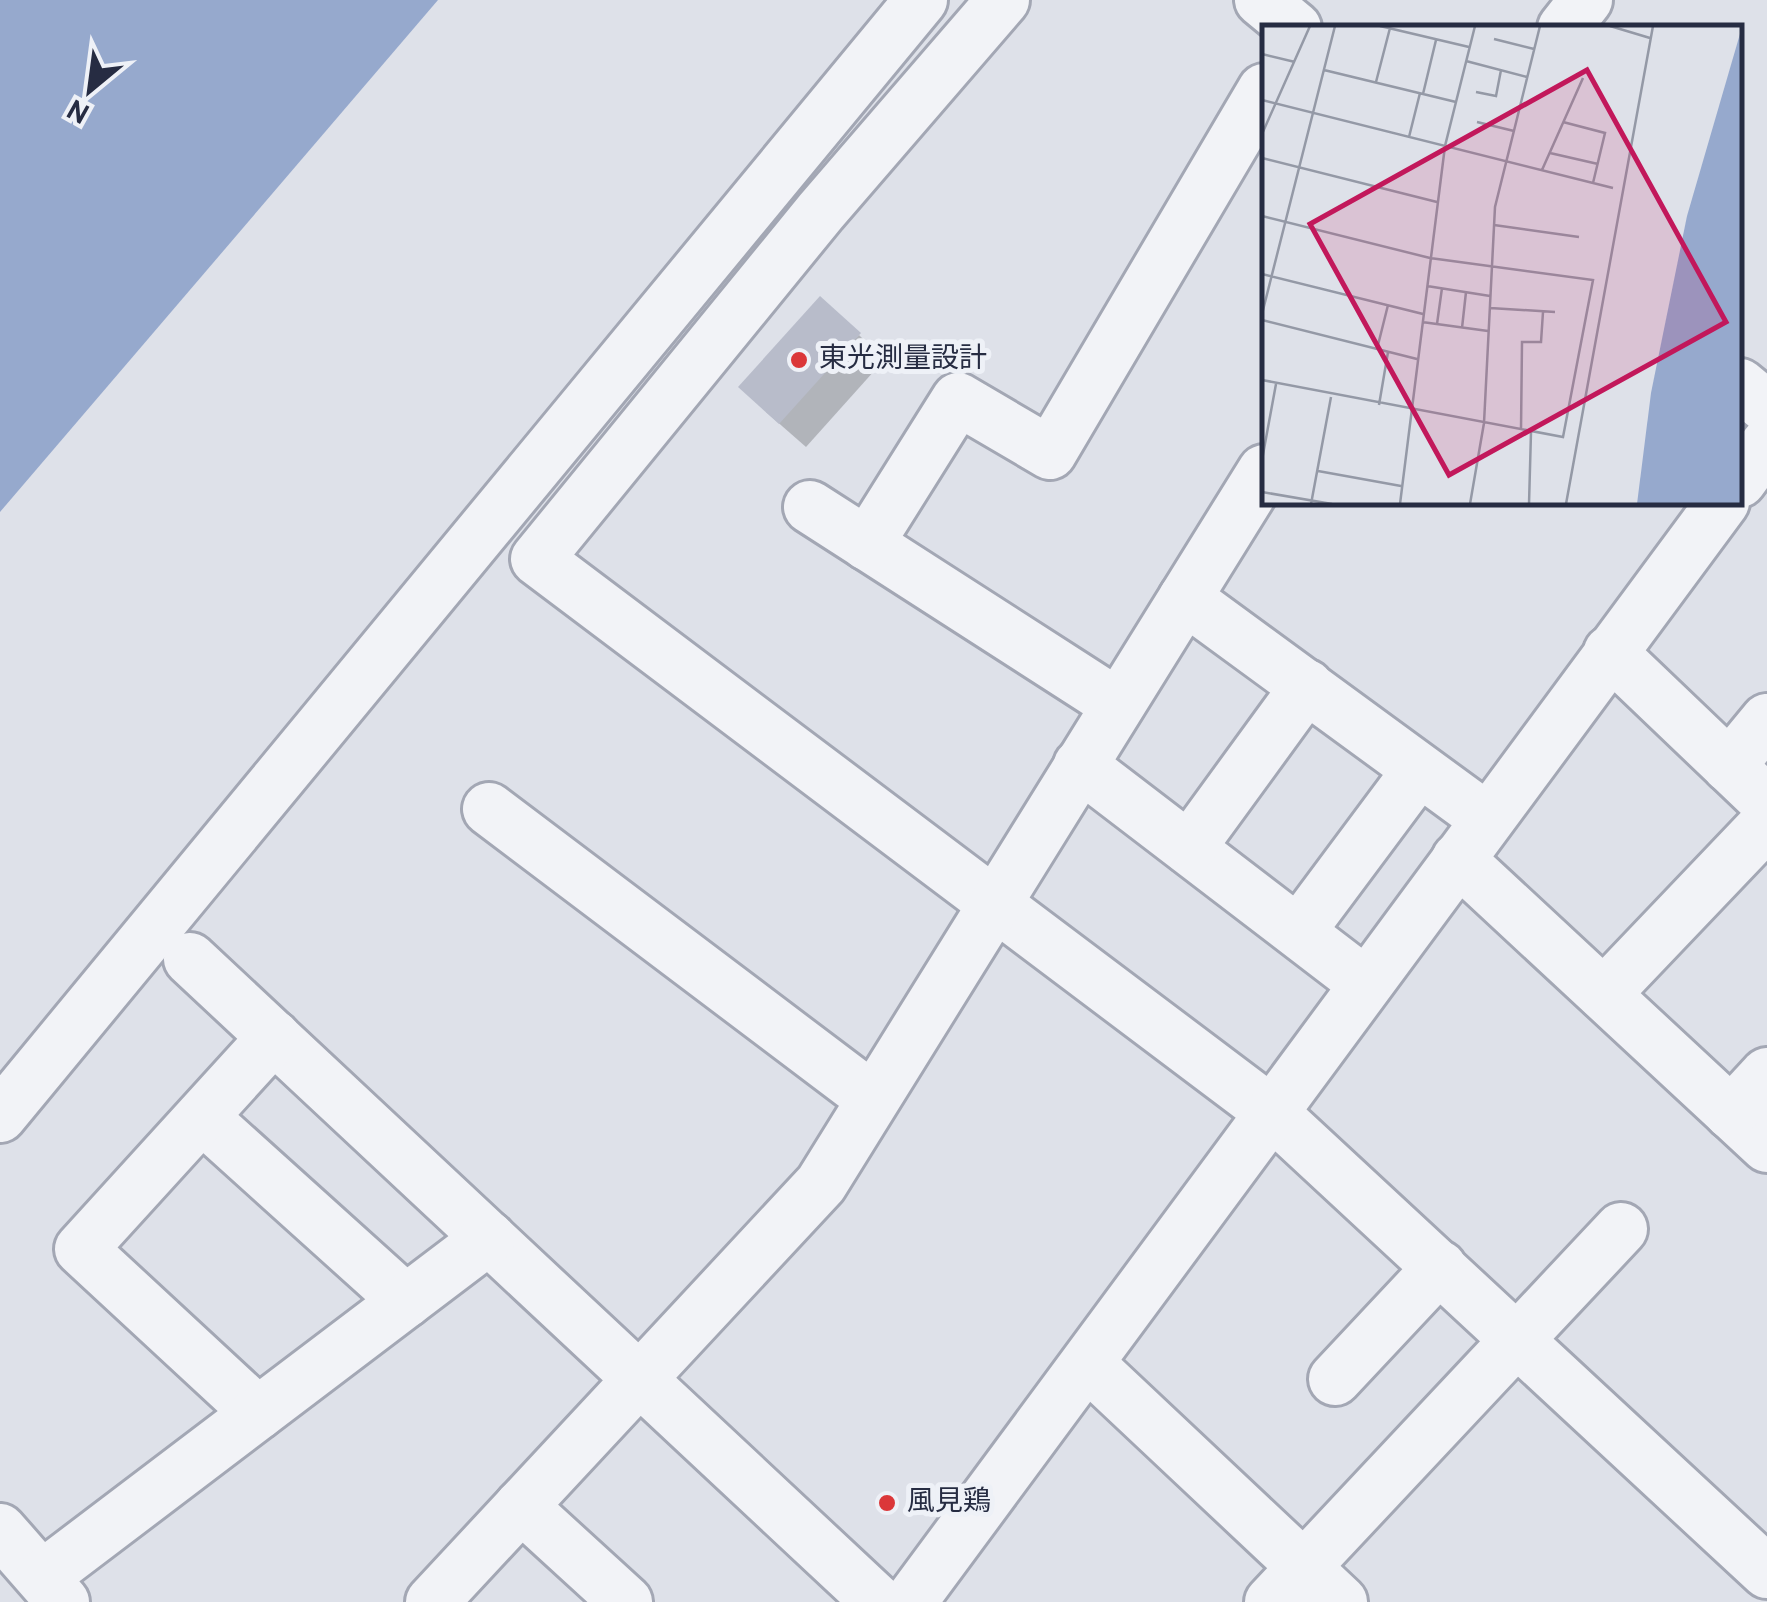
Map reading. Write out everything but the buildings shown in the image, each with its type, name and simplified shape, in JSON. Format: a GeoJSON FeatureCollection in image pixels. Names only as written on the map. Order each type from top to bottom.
{"type":"FeatureCollection","features":[{"type":"Feature","properties":{"kind":"street"},"geometry":{"type":"LineString","coordinates":[[0,1116],[922,0]]}},
{"type":"Feature","properties":{"kind":"street"},"geometry":{"type":"LineString","coordinates":[[1002,0],[821,212],[537,560],[1270,1111],[1767,1572]]}},
{"type":"Feature","properties":{"kind":"street"},"geometry":{"type":"LineString","coordinates":[[1261,0],[1291,25]]}},
{"type":"Feature","properties":{"kind":"street"},"geometry":{"type":"LineString","coordinates":[[1566,25],[1586,0]]}},
{"type":"Feature","properties":{"kind":"street"},"geometry":{"type":"LineString","coordinates":[[867,544],[958,400],[1050,453],[1262,93]]}},
{"type":"Feature","properties":{"kind":"street"},"geometry":{"type":"LineString","coordinates":[[1742,387],[1767,407]]}},
{"type":"Feature","properties":{"kind":"street"},"geometry":{"type":"LineString","coordinates":[[1742,477],[1767,444]]}},
{"type":"Feature","properties":{"kind":"street"},"geometry":{"type":"LineString","coordinates":[[432,1602],[821,1184],[1262,473]]}},
{"type":"Feature","properties":{"kind":"street"},"geometry":{"type":"LineString","coordinates":[[910,1602],[1721,505]]}},
{"type":"Feature","properties":{"kind":"street"},"geometry":{"type":"LineString","coordinates":[[810,507],[1118,705]]}},
{"type":"Feature","properties":{"kind":"street"},"geometry":{"type":"LineString","coordinates":[[1185,598],[1419,770],[1472,839],[1604,994],[1749,1129],[1767,1074]]}},
{"type":"Feature","properties":{"kind":"street"},"geometry":{"type":"LineString","coordinates":[[1610,652],[1767,802]]}},
{"type":"Feature","properties":{"kind":"street"},"geometry":{"type":"LineString","coordinates":[[1190,848],[1308,686]]}},
{"type":"Feature","properties":{"kind":"street"},"geometry":{"type":"LineString","coordinates":[[1730,766],[1767,720]]}},
{"type":"Feature","properties":{"kind":"street"},"geometry":{"type":"LineString","coordinates":[[1080,765],[1366,984]]}},
{"type":"Feature","properties":{"kind":"street"},"geometry":{"type":"LineString","coordinates":[[1299,931],[1419,770]]}},
{"type":"Feature","properties":{"kind":"street"},"geometry":{"type":"LineString","coordinates":[[489,809],[874,1099]]}},
{"type":"Feature","properties":{"kind":"street"},"geometry":{"type":"LineString","coordinates":[[1604,994],[1767,823]]}},
{"type":"Feature","properties":{"kind":"street"},"geometry":{"type":"LineString","coordinates":[[190,959],[878,1602]]}},
{"type":"Feature","properties":{"kind":"street"},"geometry":{"type":"LineString","coordinates":[[258,1413],[81,1250],[274,1037]]}},
{"type":"Feature","properties":{"kind":"street"},"geometry":{"type":"LineString","coordinates":[[202,1117],[406,1300]]}},
{"type":"Feature","properties":{"kind":"street"},"geometry":{"type":"LineString","coordinates":[[1288,1585],[1622,1229]]}},
{"type":"Feature","properties":{"kind":"street"},"geometry":{"type":"LineString","coordinates":[[0,1530],[52,1590],[258,1413],[489,1238]]}},
{"type":"Feature","properties":{"kind":"street"},"geometry":{"type":"LineString","coordinates":[[1335,1379],[1440,1266]]}},
{"type":"Feature","properties":{"kind":"street"},"geometry":{"type":"LineString","coordinates":[[1088,1364],[1288,1585],[1341,1602]]}},
{"type":"Feature","properties":{"kind":"street"},"geometry":{"type":"LineString","coordinates":[[522,1506],[626,1602]]}},
{"type":"Feature","properties":{"kind":"water"},"geometry":{"type":"Polygon","coordinates":[[[0,0],[438,0],[0,512],[0,0]]]}},
{"type":"Feature","properties":{"kind":"place","name":"東光測量設計"},"geometry":{"type":"Point","coordinates":[799,360]}},
{"type":"Feature","properties":{"kind":"place","name":"風見鶏"},"geometry":{"type":"Point","coordinates":[887,1503]}}]}
